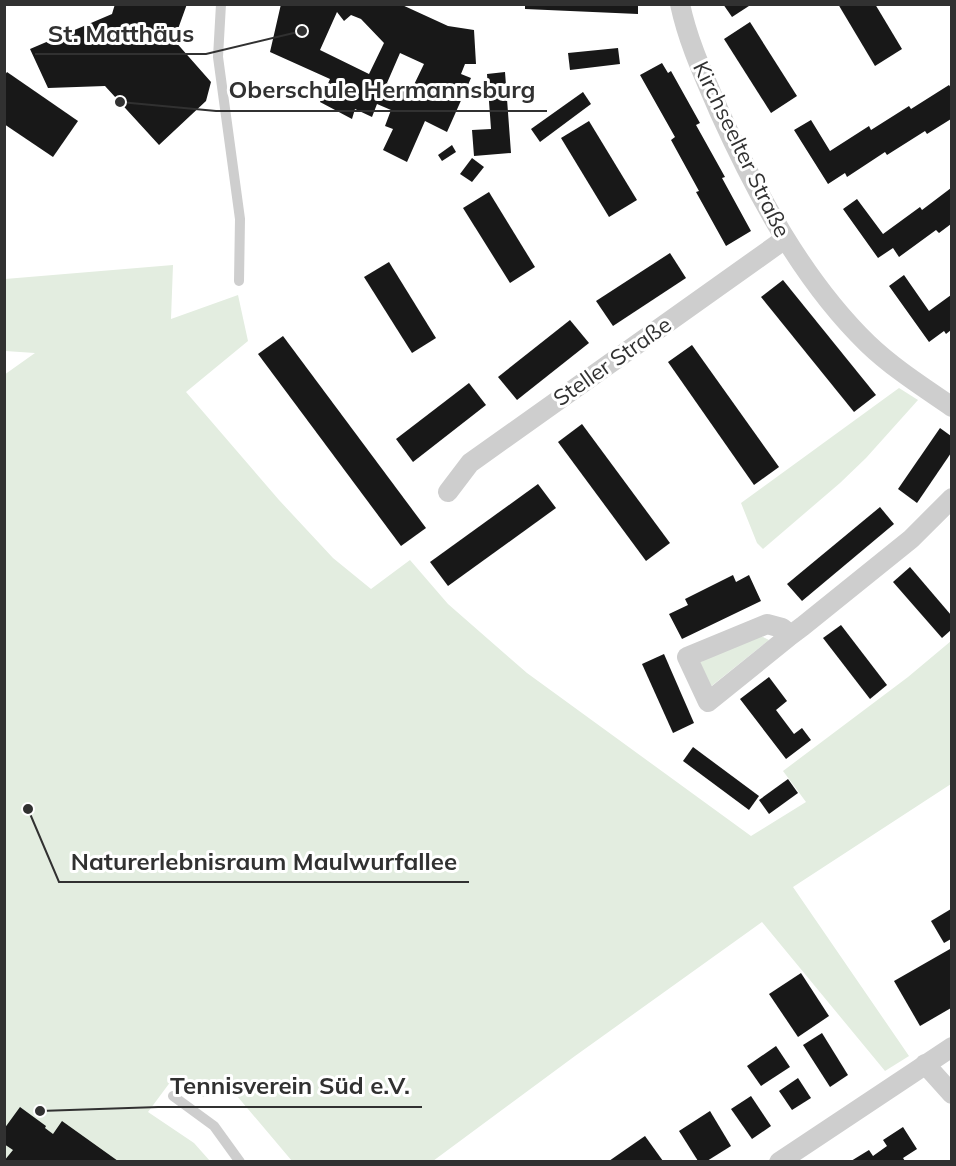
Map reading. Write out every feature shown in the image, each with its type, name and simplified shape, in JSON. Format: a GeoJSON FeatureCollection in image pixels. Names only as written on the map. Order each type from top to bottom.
{"type":"FeatureCollection","features":[{"type":"Feature","properties":{"kind":"street","name":"Kirchseelter Straße"},"geometry":{"type":"LineString","coordinates":[[680,4],[695,57],[738,153],[784,239],[838,311],[868,344],[904,374],[951,407]]}},
{"type":"Feature","properties":{"kind":"street","name":"Steller Straße"},"geometry":{"type":"LineString","coordinates":[[448,492],[470,463],[784,239]]}},
{"type":"Feature","properties":{"kind":"street"},"geometry":{"type":"LineString","coordinates":[[791,635],[782,628],[767,624],[687,657],[708,702],[911,539],[951,498]]}},
{"type":"Feature","properties":{"kind":"street"},"geometry":{"type":"LineString","coordinates":[[779,1161],[951,1047]]}},
{"type":"Feature","properties":{"kind":"street"},"geometry":{"type":"LineString","coordinates":[[925,1064],[951,1094]]}},
{"type":"Feature","properties":{"kind":"lane"},"geometry":{"type":"LineString","coordinates":[[221,4],[218,57],[240,219],[239,281]]}},
{"type":"Feature","properties":{"kind":"lane"},"geometry":{"type":"LineString","coordinates":[[172,1096],[214,1126],[240,1161]]}},
{"type":"Feature","properties":{"kind":"shaded area"},"geometry":{"type":"Polygon","coordinates":[[[173,265],[171,319],[238,295],[248,341],[186,392],[279,500],[333,558],[371,589],[410,560],[448,604],[527,673],[751,836],[806,802],[783,771],[908,677],[951,641],[951,784],[793,887],[909,1056],[885,1071],[762,922],[433,1161],[292,1161],[226,1083],[203,1097],[171,1081],[148,1112],[194,1143],[210,1161],[5,1161],[4,375],[35,353],[5,351],[5,279],[173,265]]]}},
{"type":"Feature","properties":{"kind":"shaded area"},"geometry":{"type":"Polygon","coordinates":[[[899,388],[918,400],[866,458],[840,483],[763,549],[757,543],[741,503],[899,388]]]}},
{"type":"Feature","properties":{"kind":"shaded area"},"geometry":{"type":"Polygon","coordinates":[[[761,636],[769,640],[709,688],[697,664],[761,636]]]}},
{"type":"Feature","properties":{"kind":"building"},"geometry":{"type":"Polygon","coordinates":[[[115,4],[187,4],[174,40],[211,82],[206,101],[159,145],[105,86],[48,88],[30,49],[112,14],[115,4]]]}},
{"type":"Feature","properties":{"kind":"building"},"geometry":{"type":"Polygon","coordinates":[[[281,4],[400,4],[448,26],[474,30],[476,64],[465,64],[461,74],[471,78],[447,132],[425,121],[407,162],[383,150],[393,129],[385,126],[391,110],[377,104],[372,117],[355,109],[352,119],[320,102],[330,79],[270,52],[281,4]],[[337,12],[320,50],[369,74],[384,43],[361,19],[351,15],[344,21],[337,12]],[[400,53],[387,83],[410,93],[424,64],[400,53]]]}},
{"type":"Feature","properties":{"kind":"building"},"geometry":{"type":"Polygon","coordinates":[[[525,4],[638,4],[638,14],[525,9],[525,4]]]}},
{"type":"Feature","properties":{"kind":"building"},"geometry":{"type":"Polygon","coordinates":[[[723,4],[752,4],[732,17],[723,4]]]}},
{"type":"Feature","properties":{"kind":"building"},"geometry":{"type":"Polygon","coordinates":[[[838,4],[875,4],[902,49],[875,66],[838,4]]]}},
{"type":"Feature","properties":{"kind":"building"},"geometry":{"type":"Polygon","coordinates":[[[750,22],[797,96],[771,113],[724,39],[750,22]]]}},
{"type":"Feature","properties":{"kind":"building"},"geometry":{"type":"Polygon","coordinates":[[[618,48],[620,64],[570,70],[568,53],[618,48]]]}},
{"type":"Feature","properties":{"kind":"building"},"geometry":{"type":"Polygon","coordinates":[[[662,63],[668,73],[671,71],[700,123],[696,125],[751,231],[726,246],[671,140],[675,137],[640,75],[662,63]]]}},
{"type":"Feature","properties":{"kind":"building"},"geometry":{"type":"Polygon","coordinates":[[[7,72],[78,121],[53,157],[4,124],[4,76],[7,72]]]}},
{"type":"Feature","properties":{"kind":"building"},"geometry":{"type":"Polygon","coordinates":[[[505,72],[511,153],[474,156],[472,130],[491,129],[487,74],[505,72]]]}},
{"type":"Feature","properties":{"kind":"building"},"geometry":{"type":"Polygon","coordinates":[[[949,85],[951,88],[951,119],[927,134],[925,131],[887,155],[885,152],[847,177],[845,173],[828,184],[794,130],[811,120],[830,151],[869,126],[871,130],[949,85]]]}},
{"type":"Feature","properties":{"kind":"building"},"geometry":{"type":"Polygon","coordinates":[[[583,92],[591,104],[540,142],[531,129],[583,92]]]}},
{"type":"Feature","properties":{"kind":"building"},"geometry":{"type":"Polygon","coordinates":[[[589,121],[637,200],[609,217],[561,138],[589,121]]]}},
{"type":"Feature","properties":{"kind":"building"},"geometry":{"type":"Polygon","coordinates":[[[452,145],[456,152],[442,161],[438,155],[452,145]]]}},
{"type":"Feature","properties":{"kind":"building"},"geometry":{"type":"Polygon","coordinates":[[[472,158],[484,167],[472,182],[460,174],[472,158]]]}},
{"type":"Feature","properties":{"kind":"building"},"geometry":{"type":"Polygon","coordinates":[[[951,188],[951,224],[939,233],[936,230],[899,257],[893,248],[878,258],[843,209],[857,199],[883,234],[920,207],[922,210],[951,188]]]}},
{"type":"Feature","properties":{"kind":"building"},"geometry":{"type":"Polygon","coordinates":[[[489,192],[535,267],[510,283],[463,208],[489,192]]]}},
{"type":"Feature","properties":{"kind":"building"},"geometry":{"type":"Polygon","coordinates":[[[670,253],[686,278],[613,326],[596,301],[670,253]]]}},
{"type":"Feature","properties":{"kind":"building"},"geometry":{"type":"Polygon","coordinates":[[[389,262],[436,338],[412,353],[364,277],[389,262]]]}},
{"type":"Feature","properties":{"kind":"building"},"geometry":{"type":"Polygon","coordinates":[[[904,275],[929,311],[951,295],[951,330],[946,334],[944,331],[929,342],[889,286],[904,275]]]}},
{"type":"Feature","properties":{"kind":"building"},"geometry":{"type":"Polygon","coordinates":[[[783,280],[876,395],[854,412],[761,297],[783,280]]]}},
{"type":"Feature","properties":{"kind":"building"},"geometry":{"type":"Polygon","coordinates":[[[570,320],[589,343],[517,400],[498,377],[570,320]]]}},
{"type":"Feature","properties":{"kind":"building"},"geometry":{"type":"Polygon","coordinates":[[[283,336],[426,528],[401,546],[258,354],[283,336]]]}},
{"type":"Feature","properties":{"kind":"building"},"geometry":{"type":"Polygon","coordinates":[[[692,345],[779,467],[754,485],[668,362],[692,345]]]}},
{"type":"Feature","properties":{"kind":"building"},"geometry":{"type":"Polygon","coordinates":[[[469,383],[486,405],[413,462],[396,439],[469,383]]]}},
{"type":"Feature","properties":{"kind":"building"},"geometry":{"type":"Polygon","coordinates":[[[582,424],[670,543],[646,561],[558,442],[582,424]]]}},
{"type":"Feature","properties":{"kind":"building"},"geometry":{"type":"Polygon","coordinates":[[[940,428],[951,436],[951,453],[917,503],[898,489],[940,428]]]}},
{"type":"Feature","properties":{"kind":"building"},"geometry":{"type":"Polygon","coordinates":[[[538,484],[556,508],[448,586],[430,562],[538,484]]]}},
{"type":"Feature","properties":{"kind":"building"},"geometry":{"type":"Polygon","coordinates":[[[880,507],[894,524],[802,601],[787,584],[880,507]]]}},
{"type":"Feature","properties":{"kind":"building"},"geometry":{"type":"Polygon","coordinates":[[[910,567],[951,615],[951,630],[942,638],[893,582],[910,567]]]}},
{"type":"Feature","properties":{"kind":"building"},"geometry":{"type":"Polygon","coordinates":[[[733,575],[736,582],[749,575],[761,601],[682,639],[669,614],[688,605],[685,599],[733,575]]]}},
{"type":"Feature","properties":{"kind":"building"},"geometry":{"type":"Polygon","coordinates":[[[841,625],[887,685],[870,699],[823,638],[841,625]]]}},
{"type":"Feature","properties":{"kind":"building"},"geometry":{"type":"Polygon","coordinates":[[[664,654],[694,723],[673,733],[642,664],[664,654]]]}},
{"type":"Feature","properties":{"kind":"building"},"geometry":{"type":"Polygon","coordinates":[[[769,677],[787,701],[776,710],[794,734],[802,728],[811,740],[786,759],[740,699],[769,677]]]}},
{"type":"Feature","properties":{"kind":"building"},"geometry":{"type":"Polygon","coordinates":[[[693,747],[759,796],[749,810],[683,761],[693,747]]]}},
{"type":"Feature","properties":{"kind":"building"},"geometry":{"type":"Polygon","coordinates":[[[788,779],[798,793],[769,814],[759,800],[788,779]]]}},
{"type":"Feature","properties":{"kind":"building"},"geometry":{"type":"Polygon","coordinates":[[[951,909],[951,939],[944,943],[931,921],[951,909]]]}},
{"type":"Feature","properties":{"kind":"building"},"geometry":{"type":"Polygon","coordinates":[[[950,949],[951,1008],[920,1026],[894,981],[950,949]]]}},
{"type":"Feature","properties":{"kind":"building"},"geometry":{"type":"Polygon","coordinates":[[[801,973],[829,1016],[798,1037],[769,994],[801,973]]]}},
{"type":"Feature","properties":{"kind":"building"},"geometry":{"type":"Polygon","coordinates":[[[822,1033],[848,1075],[830,1087],[803,1045],[822,1033]]]}},
{"type":"Feature","properties":{"kind":"building"},"geometry":{"type":"Polygon","coordinates":[[[776,1046],[790,1067],[761,1086],[747,1066],[776,1046]]]}},
{"type":"Feature","properties":{"kind":"building"},"geometry":{"type":"Polygon","coordinates":[[[798,1078],[811,1098],[792,1110],[779,1091],[798,1078]]]}},
{"type":"Feature","properties":{"kind":"building"},"geometry":{"type":"Polygon","coordinates":[[[751,1096],[771,1126],[752,1139],[731,1109],[751,1096]]]}},
{"type":"Feature","properties":{"kind":"building"},"geometry":{"type":"Polygon","coordinates":[[[20,1107],[53,1134],[62,1121],[118,1161],[4,1161],[13,1150],[4,1144],[4,1129],[20,1107]]]}},
{"type":"Feature","properties":{"kind":"building"},"geometry":{"type":"Polygon","coordinates":[[[710,1111],[731,1146],[707,1161],[698,1161],[679,1131],[710,1111]]]}},
{"type":"Feature","properties":{"kind":"building"},"geometry":{"type":"Polygon","coordinates":[[[903,1127],[917,1149],[903,1158],[905,1161],[851,1161],[869,1150],[873,1156],[887,1146],[883,1140],[903,1127]]]}},
{"type":"Feature","properties":{"kind":"building"},"geometry":{"type":"Polygon","coordinates":[[[645,1136],[663,1161],[609,1161],[645,1136]]]}},
{"type":"Feature","properties":{"kind":"place","name":"St. Matthäus"},"geometry":{"type":"Point","coordinates":[302,31]}},
{"type":"Feature","properties":{"kind":"place","name":"Oberschule Hermannsburg"},"geometry":{"type":"Point","coordinates":[120,102]}},
{"type":"Feature","properties":{"kind":"place","name":"Naturerlebnisraum Maulwurfallee"},"geometry":{"type":"Point","coordinates":[28,809]}},
{"type":"Feature","properties":{"kind":"place","name":"Tennisverein Süd e.V."},"geometry":{"type":"Point","coordinates":[40,1111]}}]}
